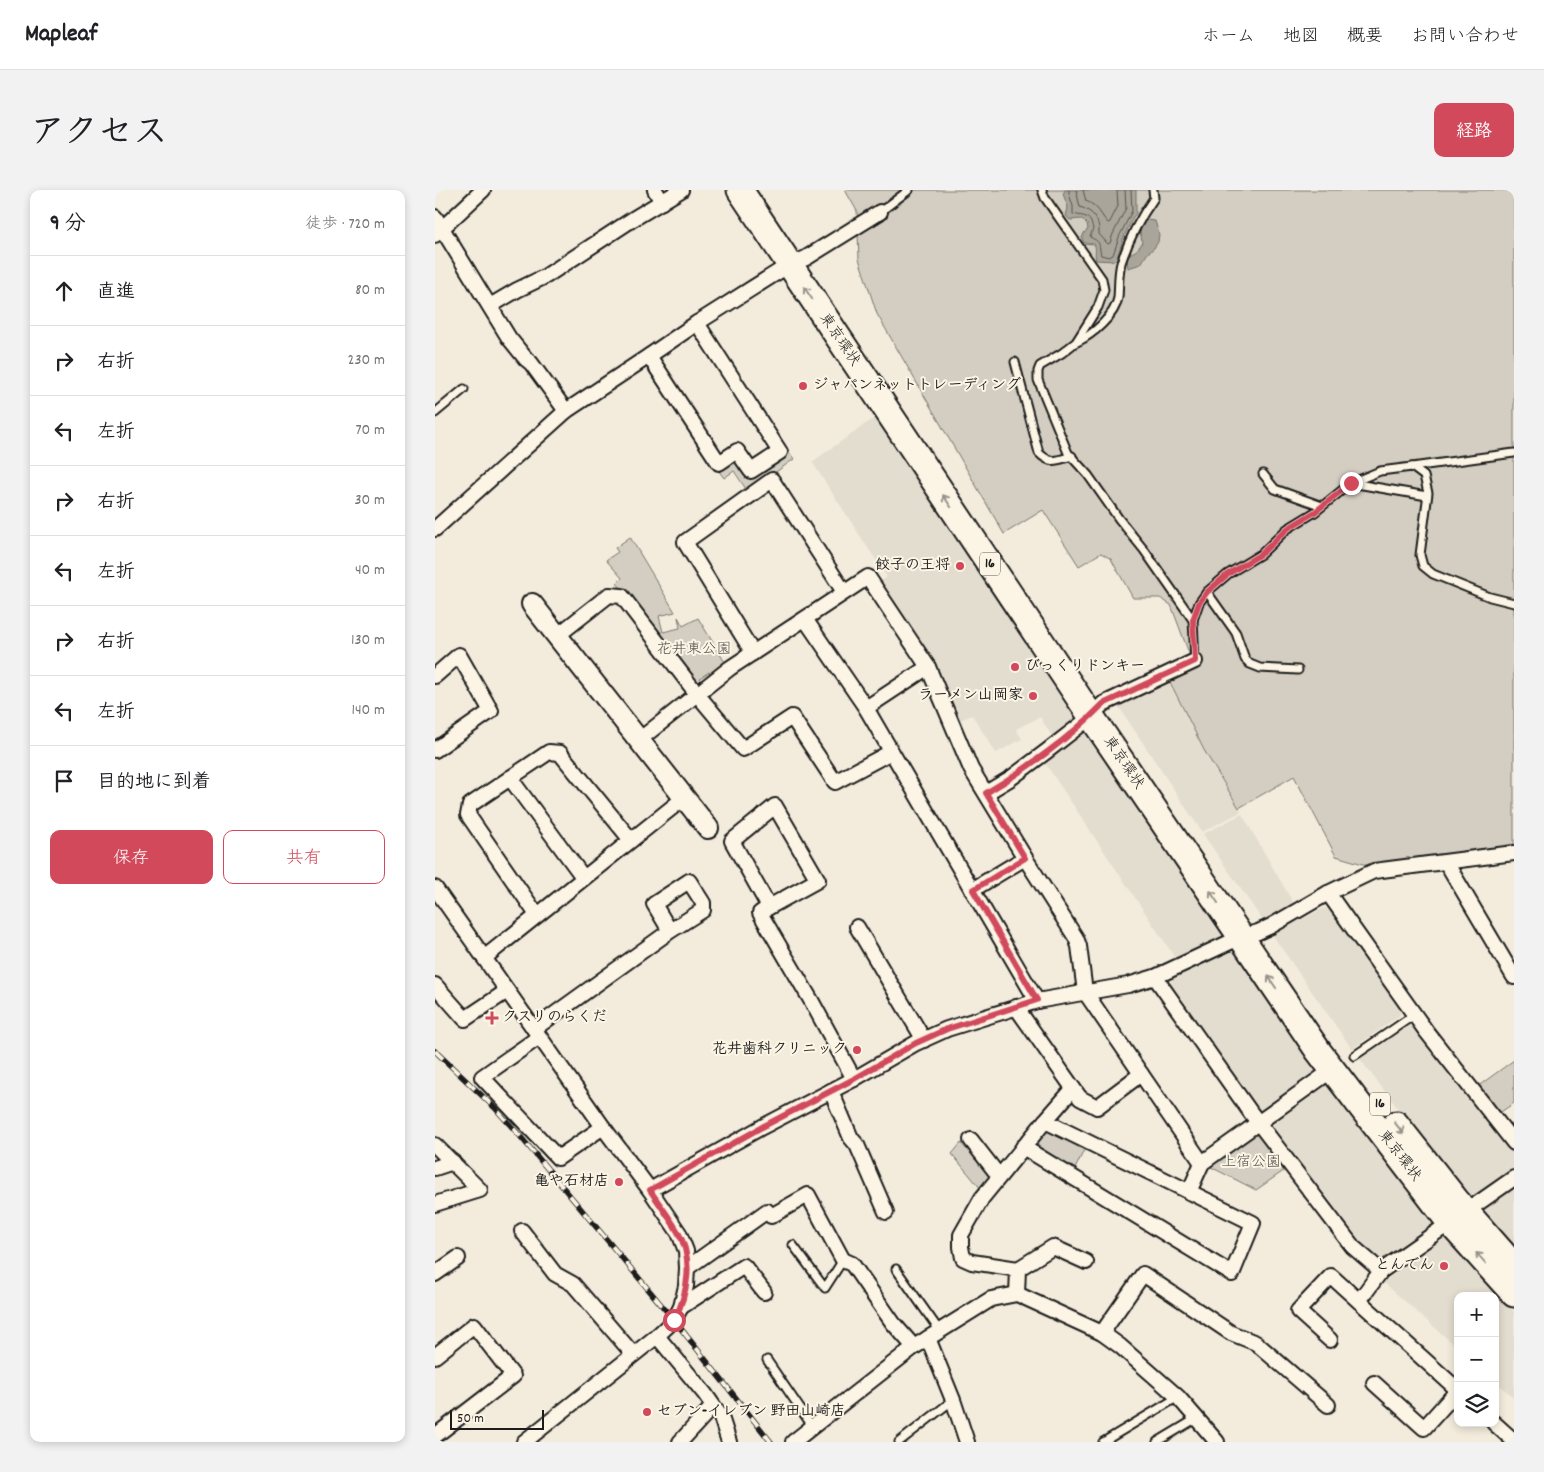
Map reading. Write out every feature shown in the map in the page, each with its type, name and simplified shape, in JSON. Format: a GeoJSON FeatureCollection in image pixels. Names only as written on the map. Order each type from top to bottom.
{"type":"FeatureCollection","features":[{"type":"Feature","properties":{"kind":"highway","name":"東京環状"},"geometry":{"type":"LineString","coordinates":[[740,190],[797,261],[1249,935],[1332,1070],[1458,1217],[1514,1266]]}},
{"type":"Feature","properties":{"kind":"highway","name":"東京環状"},"geometry":{"type":"LineString","coordinates":[[760,190],[797,261]]}},
{"type":"Feature","properties":{"kind":"highway","name":"東京環状"},"geometry":{"type":"LineString","coordinates":[[1249,935],[1332,1044],[1514,1294]]}},
{"type":"Feature","properties":{"kind":"street"},"geometry":{"type":"LineString","coordinates":[[439,232],[483,190]]}},
{"type":"Feature","properties":{"kind":"street"},"geometry":{"type":"LineString","coordinates":[[490,306],[546,276],[625,224],[659,196],[681,190]]}},
{"type":"Feature","properties":{"kind":"street"},"geometry":{"type":"LineString","coordinates":[[435,529],[566,411],[697,323],[880,212]]}},
{"type":"Feature","properties":{"kind":"street"},"geometry":{"type":"LineString","coordinates":[[435,217],[439,232],[490,306],[509,338],[525,359],[531,363],[566,411]]}},
{"type":"Feature","properties":{"kind":"street"},"geometry":{"type":"LineString","coordinates":[[649,356],[719,463],[737,451],[751,471],[780,452],[697,323]]}},
{"type":"Feature","properties":{"kind":"street"},"geometry":{"type":"LineString","coordinates":[[753,653],[685,542],[772,480],[845,592]]}},
{"type":"Feature","properties":{"kind":"street"},"geometry":{"type":"LineString","coordinates":[[639,740],[718,677],[868,577],[928,667],[971,769],[1076,938],[1079,946],[1085,992],[1202,1163]]}},
{"type":"Feature","properties":{"kind":"street"},"geometry":{"type":"LineString","coordinates":[[557,636],[609,595],[622,596],[697,694],[743,749],[792,717],[835,782],[891,752]]}},
{"type":"Feature","properties":{"kind":"street"},"geometry":{"type":"LineString","coordinates":[[532,604],[708,828]]}},
{"type":"Feature","properties":{"kind":"street"},"geometry":{"type":"LineString","coordinates":[[805,619],[866,708],[1037,1000]]}},
{"type":"Feature","properties":{"kind":"street"},"geometry":{"type":"LineString","coordinates":[[435,676],[459,655],[491,711],[435,750]]}},
{"type":"Feature","properties":{"kind":"street"},"geometry":{"type":"LineString","coordinates":[[986,793],[1011,778],[1097,710],[1195,661]]}},
{"type":"Feature","properties":{"kind":"street"},"geometry":{"type":"LineString","coordinates":[[866,708],[928,667]]}},
{"type":"Feature","properties":{"kind":"street"},"geometry":{"type":"LineString","coordinates":[[537,915],[469,815],[470,805],[549,752],[561,753],[631,840]]}},
{"type":"Feature","properties":{"kind":"street"},"geometry":{"type":"LineString","coordinates":[[511,778],[583,877]]}},
{"type":"Feature","properties":{"kind":"street"},"geometry":{"type":"LineString","coordinates":[[484,958],[684,798]]}},
{"type":"Feature","properties":{"kind":"street"},"geometry":{"type":"LineString","coordinates":[[769,907],[732,841],[775,806],[818,880],[760,913],[854,1079]]}},
{"type":"Feature","properties":{"kind":"street"},"geometry":{"type":"LineString","coordinates":[[650,1190],[762,1127],[854,1079],[916,1043],[947,1029],[1037,1000],[1128,985],[1155,977],[1249,935],[1374,870],[1514,852]]}},
{"type":"Feature","properties":{"kind":"street"},"geometry":{"type":"LineString","coordinates":[[973,890],[1025,858]]}},
{"type":"Feature","properties":{"kind":"street"},"geometry":{"type":"LineString","coordinates":[[1446,862],[1514,978]]}},
{"type":"Feature","properties":{"kind":"street"},"geometry":{"type":"LineString","coordinates":[[435,888],[603,1127],[650,1190],[679,1233],[686,1251],[686,1286],[681,1307],[674,1320],[657,1336],[524,1442]]}},
{"type":"Feature","properties":{"kind":"street"},"geometry":{"type":"LineString","coordinates":[[1328,893],[1414,1015],[1514,1143]]}},
{"type":"Feature","properties":{"kind":"street"},"geometry":{"type":"LineString","coordinates":[[857,927],[923,1040]]}},
{"type":"Feature","properties":{"kind":"street"},"geometry":{"type":"LineString","coordinates":[[603,1127],[558,1158],[483,1077],[669,931]]}},
{"type":"Feature","properties":{"kind":"street"},"geometry":{"type":"LineString","coordinates":[[1155,977],[1258,1123],[1353,1247],[1381,1272]]}},
{"type":"Feature","properties":{"kind":"street"},"geometry":{"type":"LineString","coordinates":[[435,985],[465,1019],[507,991]]}},
{"type":"Feature","properties":{"kind":"street"},"geometry":{"type":"LineString","coordinates":[[1016,1007],[1080,1098],[1097,1107],[1141,1074]]}},
{"type":"Feature","properties":{"kind":"street"},"geometry":{"type":"LineString","coordinates":[[1189,1192],[1202,1163],[1332,1070]]}},
{"type":"Feature","properties":{"kind":"street"},"geometry":{"type":"LineString","coordinates":[[1073,1089],[982,1198],[961,1234],[961,1247],[963,1258],[972,1262],[1018,1269],[1053,1247],[1087,1262]]}},
{"type":"Feature","properties":{"kind":"street"},"geometry":{"type":"LineString","coordinates":[[831,1091],[886,1212]]}},
{"type":"Feature","properties":{"kind":"street"},"geometry":{"type":"LineString","coordinates":[[1023,1147],[1231,1274],[1253,1223],[1045,1121]]}},
{"type":"Feature","properties":{"kind":"street"},"geometry":{"type":"LineString","coordinates":[[971,1140],[999,1176]]}},
{"type":"Feature","properties":{"kind":"street"},"geometry":{"type":"LineString","coordinates":[[435,1145],[480,1190],[435,1204]]}},
{"type":"Feature","properties":{"kind":"street"},"geometry":{"type":"LineString","coordinates":[[435,1168],[453,1162]]}},
{"type":"Feature","properties":{"kind":"street"},"geometry":{"type":"LineString","coordinates":[[1359,1301],[1381,1272],[1514,1178]]}},
{"type":"Feature","properties":{"kind":"street"},"geometry":{"type":"LineString","coordinates":[[687,1268],[767,1211],[771,1216],[808,1195],[843,1260],[852,1264],[893,1323],[914,1347]]}},
{"type":"Feature","properties":{"kind":"street"},"geometry":{"type":"LineString","coordinates":[[522,1231],[555,1274],[573,1284],[633,1354]]}},
{"type":"Feature","properties":{"kind":"street"},"geometry":{"type":"LineString","coordinates":[[435,1274],[458,1258]]}},
{"type":"Feature","properties":{"kind":"street"},"geometry":{"type":"LineString","coordinates":[[681,1307],[744,1266],[764,1292]]}},
{"type":"Feature","properties":{"kind":"street"},"geometry":{"type":"LineString","coordinates":[[1017,1294],[1018,1269]]}},
{"type":"Feature","properties":{"kind":"street"},"geometry":{"type":"LineString","coordinates":[[1102,1332],[1143,1274],[1231,1333],[1256,1343],[1328,1405]]}},
{"type":"Feature","properties":{"kind":"street"},"geometry":{"type":"LineString","coordinates":[[1330,1340],[1298,1310],[1331,1276],[1458,1390],[1424,1428],[1374,1383]]}},
{"type":"Feature","properties":{"kind":"street"},"geometry":{"type":"LineString","coordinates":[[793,1442],[914,1347],[991,1299],[1017,1294],[1102,1332],[1179,1397],[1217,1442]]}},
{"type":"Feature","properties":{"kind":"street"},"geometry":{"type":"LineString","coordinates":[[435,1356],[474,1325],[513,1376],[435,1436]]}},
{"type":"Feature","properties":{"kind":"street"},"geometry":{"type":"LineString","coordinates":[[934,1334],[967,1442]]}},
{"type":"Feature","properties":{"kind":"street"},"geometry":{"type":"LineString","coordinates":[[657,1336],[721,1417],[729,1442]]}},
{"type":"Feature","properties":{"kind":"street"},"geometry":{"type":"LineString","coordinates":[[680,1442],[713,1406]]}},
{"type":"Feature","properties":{"kind":"street"},"geometry":{"type":"LineString","coordinates":[[1498,1427],[1514,1441]]}},
{"type":"Feature","properties":{"kind":"lane"},"geometry":{"type":"LineString","coordinates":[[880,212],[909,190]]}},
{"type":"Feature","properties":{"kind":"lane"},"geometry":{"type":"LineString","coordinates":[[1042,190],[1045,198],[1102,279],[1104,290],[1099,307],[1076,342],[1063,353],[1040,366],[1038,380],[1068,453],[1088,475],[1193,620]]}},
{"type":"Feature","properties":{"kind":"lane"},"geometry":{"type":"LineString","coordinates":[[1076,342],[1088,337],[1113,311],[1117,300],[1120,267],[1139,218],[1154,198],[1153,190]]}},
{"type":"Feature","properties":{"kind":"lane"},"geometry":{"type":"LineString","coordinates":[[1015,362],[1039,453],[1045,460],[1054,461],[1072,456]]}},
{"type":"Feature","properties":{"kind":"lane"},"geometry":{"type":"LineString","coordinates":[[435,413],[464,390]]}},
{"type":"Feature","properties":{"kind":"lane"},"geometry":{"type":"LineString","coordinates":[[1195,661],[1193,620],[1199,603],[1207,592],[1228,574],[1261,554],[1287,529],[1351,483],[1380,471],[1514,453]]}},
{"type":"Feature","properties":{"kind":"lane"},"geometry":{"type":"LineString","coordinates":[[1412,467],[1424,476],[1427,496],[1420,555],[1423,566],[1433,574],[1489,597],[1514,603]]}},
{"type":"Feature","properties":{"kind":"lane"},"geometry":{"type":"LineString","coordinates":[[1263,474],[1275,489],[1321,506]]}},
{"type":"Feature","properties":{"kind":"lane"},"geometry":{"type":"LineString","coordinates":[[1351,483],[1427,496]]}},
{"type":"Feature","properties":{"kind":"lane"},"geometry":{"type":"LineString","coordinates":[[1207,592],[1236,633],[1245,659],[1250,664],[1260,668],[1297,670]]}},
{"type":"Feature","properties":{"kind":"lane"},"geometry":{"type":"LineString","coordinates":[[1355,1056],[1414,1015]]}},
{"type":"Feature","properties":{"kind":"lane"},"geometry":{"type":"LineString","coordinates":[[793,1245],[825,1288],[843,1260]]}},
{"type":"Feature","properties":{"kind":"lane"},"geometry":{"type":"LineString","coordinates":[[896,1269],[934,1334]]}},
{"type":"Feature","properties":{"kind":"lane"},"geometry":{"type":"LineString","coordinates":[[767,1360],[812,1426]]}},
{"type":"Feature","properties":{"kind":"lane"},"geometry":{"type":"LineString","coordinates":[[1103,1442],[1179,1397]]}},
{"type":"Feature","properties":{"kind":"lane"},"geometry":{"type":"LineString","coordinates":[[899,1442],[953,1400]]}},
{"type":"Feature","properties":{"kind":"lane"},"geometry":{"type":"LineString","coordinates":[[1157,1442],[1197,1418]]}},
{"type":"Feature","properties":{"kind":"shaded area"},"geometry":{"type":"Polygon","coordinates":[[[877,416],[1080,721],[1055,741],[1040,717],[1016,729],[1022,739],[996,753],[972,715],[956,722],[877,584],[887,577],[812,462],[877,416]]]}},
{"type":"Feature","properties":{"kind":"shaded area"},"geometry":{"type":"Polygon","coordinates":[[[1167,676],[1204,750],[1241,812],[1202,832],[1115,701],[1167,676]]]}},
{"type":"Feature","properties":{"kind":"shaded area"},"geometry":{"type":"Polygon","coordinates":[[[1085,727],[1225,937],[1176,959],[1043,760],[1085,727]]]}},
{"type":"Feature","properties":{"kind":"shaded area"},"geometry":{"type":"Polygon","coordinates":[[[1242,814],[1295,906],[1267,922],[1263,921],[1203,834],[1242,814]]]}},
{"type":"Feature","properties":{"kind":"shaded area"},"geometry":{"type":"Polygon","coordinates":[[[1324,908],[1332,911],[1401,1008],[1399,1016],[1352,1049],[1273,936],[1275,932],[1324,908]]]}},
{"type":"Feature","properties":{"kind":"shaded area"},"geometry":{"type":"Polygon","coordinates":[[[1234,950],[1319,1071],[1265,1111],[1257,1110],[1170,986],[1173,977],[1234,950]]]}},
{"type":"Feature","properties":{"kind":"shaded area"},"geometry":{"type":"Polygon","coordinates":[[[1407,1025],[1414,1026],[1464,1093],[1514,1155],[1514,1168],[1469,1200],[1359,1058],[1407,1025]]]}},
{"type":"Feature","properties":{"kind":"shaded area"},"geometry":{"type":"Polygon","coordinates":[[[1326,1080],[1437,1222],[1384,1261],[1378,1261],[1362,1247],[1270,1128],[1271,1121],[1326,1080]]]}},
{"type":"Feature","properties":{"kind":"shaded area"},"geometry":{"type":"Polygon","coordinates":[[[1514,1189],[1514,1252],[1480,1213],[1514,1189]]]}},
{"type":"Feature","properties":{"kind":"shaded area"},"geometry":{"type":"Polygon","coordinates":[[[1448,1235],[1497,1292],[1454,1292],[1454,1344],[1383,1282],[1448,1235]]]}},
{"type":"Feature","properties":{"kind":"shaded area"},"geometry":{"type":"Polygon","coordinates":[[[1499,1294],[1514,1312],[1514,1398],[1499,1385],[1499,1294]]]}},
{"type":"Feature","properties":{"kind":"green space"},"geometry":{"type":"Polygon","coordinates":[[[845,190],[1514,190],[1514,846],[1373,867],[1336,856],[1294,776],[1239,808],[1204,750],[1167,676],[1189,661],[1190,656],[1171,605],[1160,598],[1133,598],[1111,559],[1101,553],[1079,566],[1043,510],[1004,534],[877,314],[859,259],[857,211],[845,190]]]}},
{"type":"Feature","properties":{"kind":"green space"},"geometry":{"type":"Polygon","coordinates":[[[787,449],[794,459],[748,492],[734,471],[724,478],[718,470],[733,459],[739,460],[750,476],[787,449]]]}},
{"type":"Feature","properties":{"kind":"green space","name":"花井東公園"},"geometry":{"type":"Polygon","coordinates":[[[630,537],[675,612],[659,616],[663,632],[680,628],[678,617],[683,626],[698,618],[726,664],[712,675],[709,672],[700,678],[703,682],[695,682],[617,583],[622,578],[606,560],[618,552],[615,548],[630,537]]]}},
{"type":"Feature","properties":{"kind":"green space"},"geometry":{"type":"Polygon","coordinates":[[[1514,1060],[1514,1103],[1498,1114],[1477,1087],[1514,1060]]]}},
{"type":"Feature","properties":{"kind":"green space"},"geometry":{"type":"Polygon","coordinates":[[[1052,1129],[1086,1146],[1074,1171],[1038,1148],[1037,1143],[1047,1130],[1052,1129]]]}},
{"type":"Feature","properties":{"kind":"green space","name":"上宿公園"},"geometry":{"type":"Polygon","coordinates":[[[1252,1134],[1259,1135],[1285,1170],[1256,1190],[1207,1165],[1252,1134]]]}},
{"type":"Feature","properties":{"kind":"green space"},"geometry":{"type":"Polygon","coordinates":[[[961,1143],[966,1149],[972,1149],[991,1173],[991,1179],[981,1189],[952,1154],[961,1143]]]}},
{"type":"Feature","properties":{"kind":"water"},"geometry":{"type":"Polygon","coordinates":[[[1065,190],[1136,190],[1136,214],[1114,261],[1096,260],[1094,244],[1084,243],[1082,238],[1088,229],[1087,224],[1082,219],[1070,220],[1066,216],[1068,207],[1063,194],[1065,190]]]}},
{"type":"Feature","properties":{"kind":"water"},"geometry":{"type":"Polygon","coordinates":[[[1146,220],[1155,221],[1159,234],[1158,242],[1141,264],[1128,268],[1129,255],[1138,249],[1142,241],[1140,232],[1146,220]]]}},
{"type":"Feature","properties":{"kind":"railway"},"geometry":{"type":"LineString","coordinates":[[435,1051],[495,1108],[520,1136],[674,1320],[771,1442]]}},
{"type":"Feature","properties":{"kind":"place","name":"ジャパンネットトレーディング"},"geometry":{"type":"Point","coordinates":[803,386]}},
{"type":"Feature","properties":{"kind":"place","name":"餃子の王将"},"geometry":{"type":"Point","coordinates":[960,566]}},
{"type":"Feature","properties":{"kind":"place","name":"びっくりドンキー"},"geometry":{"type":"Point","coordinates":[1015,667]}},
{"type":"Feature","properties":{"kind":"place","name":"ラーメン山岡家"},"geometry":{"type":"Point","coordinates":[1033,696]}},
{"type":"Feature","properties":{"kind":"place","name":"クスリのらくだ"},"geometry":{"type":"Point","coordinates":[492,1018]}},
{"type":"Feature","properties":{"kind":"place","name":"花井歯科クリニック"},"geometry":{"type":"Point","coordinates":[857,1050]}},
{"type":"Feature","properties":{"kind":"place","name":"亀や石材店"},"geometry":{"type":"Point","coordinates":[619,1182]}},
{"type":"Feature","properties":{"kind":"place","name":"とんでん"},"geometry":{"type":"Point","coordinates":[1444,1266]}},
{"type":"Feature","properties":{"kind":"place","name":"セブン-イレブン 野田山崎店"},"geometry":{"type":"Point","coordinates":[647,1412]}},
{"type":"Feature","properties":{"kind":"route"},"geometry":{"type":"LineString","coordinates":[[674,1320],[681,1307],[686,1286],[686,1251],[679,1233],[650,1190],[762,1127],[854,1079],[916,1043],[947,1029],[1037,1000],[973,890],[1025,858],[986,793],[1011,778],[1047,751],[1103,704],[1195,661],[1193,620],[1199,603],[1207,592],[1228,574],[1261,554],[1287,529],[1315,512],[1351,483]]}}]}
